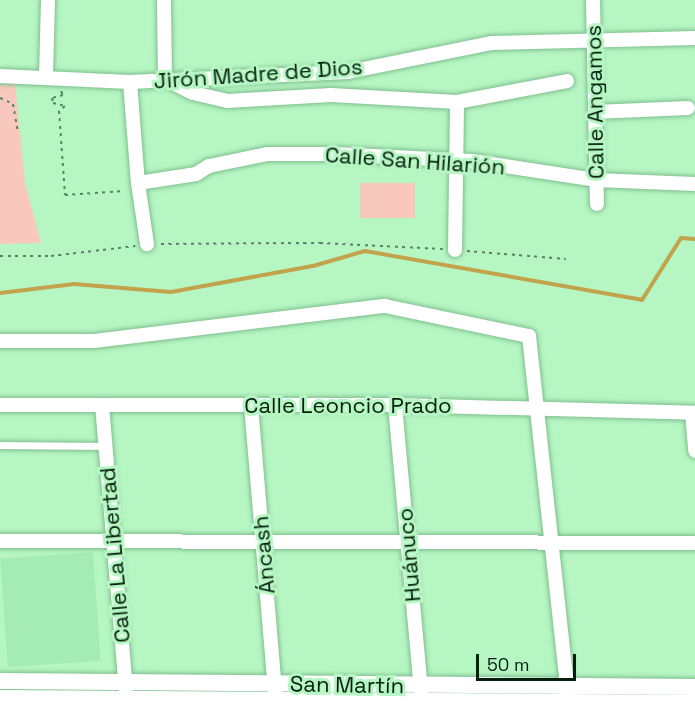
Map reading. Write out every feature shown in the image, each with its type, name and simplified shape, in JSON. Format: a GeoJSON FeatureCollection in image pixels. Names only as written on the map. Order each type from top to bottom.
{"type":"FeatureCollection","features":[{"type":"Feature","properties":{"kind":"street"},"geometry":{"type":"LineString","coordinates":[[48,0],[50,77]]}},
{"type":"Feature","properties":{"kind":"street"},"geometry":{"type":"LineString","coordinates":[[164,0],[165,80],[193,93],[227,100],[331,94],[457,102],[567,81]]}},
{"type":"Feature","properties":{"kind":"street","name":"Calle Angamos"},"geometry":{"type":"LineString","coordinates":[[593,0],[597,204]]}},
{"type":"Feature","properties":{"kind":"street","name":"Jirón Madre de Dios"},"geometry":{"type":"LineString","coordinates":[[0,76],[130,82],[348,72],[492,43],[695,38]]}},
{"type":"Feature","properties":{"kind":"street"},"geometry":{"type":"LineString","coordinates":[[130,82],[138,186],[147,244]]}},
{"type":"Feature","properties":{"kind":"street"},"geometry":{"type":"LineString","coordinates":[[454,250],[457,102]]}},
{"type":"Feature","properties":{"kind":"street"},"geometry":{"type":"LineString","coordinates":[[595,112],[687,108]]}},
{"type":"Feature","properties":{"kind":"street","name":"Calle San Hilarión"},"geometry":{"type":"LineString","coordinates":[[138,186],[196,174],[209,166],[267,154],[455,160],[596,180],[695,184]]}},
{"type":"Feature","properties":{"kind":"street"},"geometry":{"type":"LineString","coordinates":[[0,341],[94,341],[385,306],[529,336],[568,698]]}},
{"type":"Feature","properties":{"kind":"street","name":"Calle Leoncio Prado"},"geometry":{"type":"LineString","coordinates":[[0,405],[395,405],[693,413]]}},
{"type":"Feature","properties":{"kind":"street","name":"Calle La Libertad"},"geometry":{"type":"LineString","coordinates":[[102,405],[116,541],[127,702]]}},
{"type":"Feature","properties":{"kind":"street","name":"Áncash"},"geometry":{"type":"LineString","coordinates":[[251,405],[275,696]]}},
{"type":"Feature","properties":{"kind":"street","name":"Huánuco"},"geometry":{"type":"LineString","coordinates":[[395,405],[422,697]]}},
{"type":"Feature","properties":{"kind":"street"},"geometry":{"type":"LineString","coordinates":[[693,413],[695,451]]}},
{"type":"Feature","properties":{"kind":"street"},"geometry":{"type":"LineString","coordinates":[[0,541],[695,543]]}},
{"type":"Feature","properties":{"kind":"street","name":"San Martín"},"geometry":{"type":"LineString","coordinates":[[0,681],[125,682],[198,691],[275,696],[422,697],[493,694],[568,698],[625,695],[695,687]]}},
{"type":"Feature","properties":{"kind":"street","name":"San Martín"},"geometry":{"type":"LineString","coordinates":[[0,698],[127,702],[198,691]]}},
{"type":"Feature","properties":{"kind":"street","name":"San Martín"},"geometry":{"type":"LineString","coordinates":[[625,695],[695,703]]}},
{"type":"Feature","properties":{"kind":"lane"},"geometry":{"type":"LineString","coordinates":[[0,445],[106,446]]}},
{"type":"Feature","properties":{"kind":"path"},"geometry":{"type":"LineString","coordinates":[[50,77],[63,95],[52,98],[53,103],[65,106],[59,111],[65,195],[138,186]]}},
{"type":"Feature","properties":{"kind":"path"},"geometry":{"type":"LineString","coordinates":[[0,98],[13,104],[18,132]]}},
{"type":"Feature","properties":{"kind":"path"},"geometry":{"type":"LineString","coordinates":[[0,256],[51,256],[147,244],[320,243],[566,259]]}},
{"type":"Feature","properties":{"kind":"shaded area"},"geometry":{"type":"Polygon","coordinates":[[[15,84],[25,183],[41,243],[0,244],[0,85],[15,84]]]}},
{"type":"Feature","properties":{"kind":"shaded area"},"geometry":{"type":"Polygon","coordinates":[[[360,183],[415,183],[415,218],[360,218],[360,183]]]}},
{"type":"Feature","properties":{"kind":"shaded area"},"geometry":{"type":"Polygon","coordinates":[[[93,552],[101,661],[8,667],[0,558],[93,552]]]}},
{"type":"Feature","properties":{"kind":"waterway"},"geometry":{"type":"LineString","coordinates":[[0,293],[74,284],[171,292],[313,266],[365,251],[642,300],[681,238],[695,239]]}}]}
